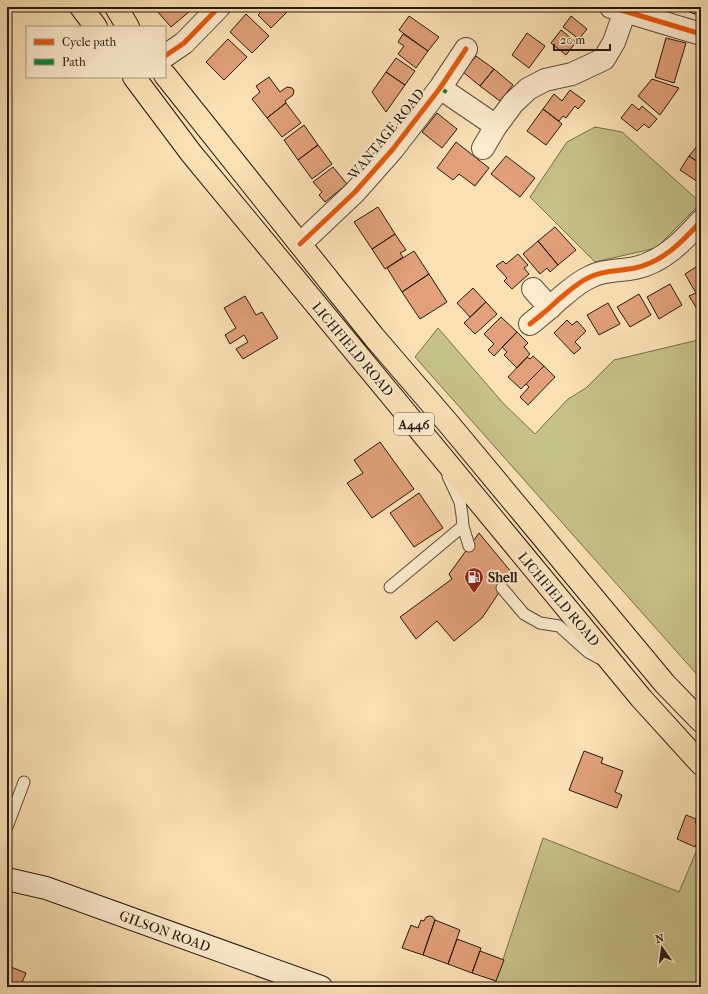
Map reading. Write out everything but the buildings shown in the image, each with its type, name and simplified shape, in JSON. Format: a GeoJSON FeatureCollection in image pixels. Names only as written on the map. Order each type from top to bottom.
{"type":"FeatureCollection","features":[{"type":"Feature","properties":{"kind":"highway"},"geometry":{"type":"LineString","coordinates":[[81,7],[95,26]]}},
{"type":"Feature","properties":{"kind":"highway"},"geometry":{"type":"LineString","coordinates":[[116,7],[127,26]]}},
{"type":"Feature","properties":{"kind":"highway","name":"LICHFIELD ROAD"},"geometry":{"type":"LineString","coordinates":[[166,76],[374,336],[665,684],[701,721]]}},
{"type":"Feature","properties":{"kind":"highway","name":"LICHFIELD ROAD"},"geometry":{"type":"LineString","coordinates":[[135,78],[196,159],[428,441],[641,698],[701,764]]}},
{"type":"Feature","properties":{"kind":"street"},"geometry":{"type":"LineString","coordinates":[[166,55],[184,43],[219,7]]}},
{"type":"Feature","properties":{"kind":"street"},"geometry":{"type":"LineString","coordinates":[[483,148],[496,126],[513,103],[528,89],[545,80],[572,74],[604,59],[614,42],[618,9],[660,14],[701,34]]}},
{"type":"Feature","properties":{"kind":"street","name":"WANTAGE ROAD"},"geometry":{"type":"LineString","coordinates":[[300,244],[355,192],[393,149],[440,88],[466,49]]}},
{"type":"Feature","properties":{"kind":"street"},"geometry":{"type":"LineString","coordinates":[[449,94],[496,126]]}},
{"type":"Feature","properties":{"kind":"street"},"geometry":{"type":"LineString","coordinates":[[530,324],[581,282],[591,276],[645,265],[667,254],[701,221]]}},
{"type":"Feature","properties":{"kind":"street"},"geometry":{"type":"LineString","coordinates":[[533,289],[550,308]]}},
{"type":"Feature","properties":{"kind":"street","name":"GILSON ROAD"},"geometry":{"type":"LineString","coordinates":[[7,879],[46,888],[321,987]]}},
{"type":"Feature","properties":{"kind":"lane"},"geometry":{"type":"LineString","coordinates":[[428,441],[448,476],[460,502],[463,526],[469,546]]}},
{"type":"Feature","properties":{"kind":"lane"},"geometry":{"type":"LineString","coordinates":[[390,587],[463,526]]}},
{"type":"Feature","properties":{"kind":"lane"},"geometry":{"type":"LineString","coordinates":[[502,588],[524,614],[540,623],[559,626],[588,652],[613,664]]}},
{"type":"Feature","properties":{"kind":"lane"},"geometry":{"type":"LineString","coordinates":[[7,827],[24,782]]}},
{"type":"Feature","properties":{"kind":"shaded area"},"geometry":{"type":"Polygon","coordinates":[[[595,127],[622,132],[701,203],[656,248],[595,262],[530,197],[567,142],[595,127]]]}},
{"type":"Feature","properties":{"kind":"shaded area"},"geometry":{"type":"Polygon","coordinates":[[[438,328],[503,403],[535,434],[568,399],[586,388],[614,360],[698,340],[701,338],[701,679],[415,357],[438,328]]]}},
{"type":"Feature","properties":{"kind":"shaded area"},"geometry":{"type":"Polygon","coordinates":[[[543,838],[679,892],[701,840],[701,987],[494,987],[543,838]]]}},
{"type":"Feature","properties":{"kind":"marked path"},"geometry":{"type":"LineString","coordinates":[[440,88],[449,94]]}},
{"type":"Feature","properties":{"kind":"cycle path"},"geometry":{"type":"LineString","coordinates":[[166,55],[184,43],[219,7]]}},
{"type":"Feature","properties":{"kind":"cycle path"},"geometry":{"type":"LineString","coordinates":[[611,7],[701,34]]}},
{"type":"Feature","properties":{"kind":"cycle path"},"geometry":{"type":"LineString","coordinates":[[300,244],[355,192],[393,149],[440,88],[466,49]]}},
{"type":"Feature","properties":{"kind":"cycle path"},"geometry":{"type":"LineString","coordinates":[[530,324],[573,287],[586,279],[600,273],[635,268],[655,261],[672,250],[701,221]]}},
{"type":"Feature","properties":{"kind":"place","name":"Shell"},"geometry":{"type":"Point","coordinates":[474,594]}}]}
